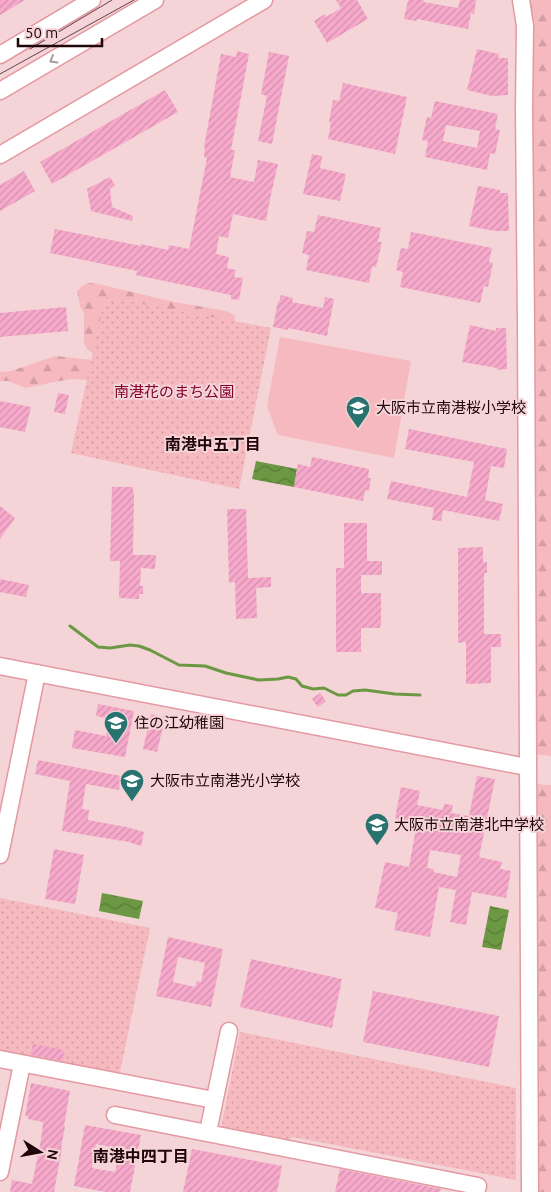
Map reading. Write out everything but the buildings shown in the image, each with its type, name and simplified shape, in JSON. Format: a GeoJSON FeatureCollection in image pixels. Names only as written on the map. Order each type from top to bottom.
{"type":"FeatureCollection","features":[{"type":"Feature","properties":{"kind":"street"},"geometry":{"type":"LineString","coordinates":[[0,55],[92,0]]}},
{"type":"Feature","properties":{"kind":"street"},"geometry":{"type":"LineString","coordinates":[[0,91],[155,0]]}},
{"type":"Feature","properties":{"kind":"street"},"geometry":{"type":"LineString","coordinates":[[0,155],[264,0]]}},
{"type":"Feature","properties":{"kind":"street"},"geometry":{"type":"LineString","coordinates":[[521,0],[525,26],[530,1192]]}},
{"type":"Feature","properties":{"kind":"street"},"geometry":{"type":"LineString","coordinates":[[0,666],[527,767]]}},
{"type":"Feature","properties":{"kind":"street"},"geometry":{"type":"LineString","coordinates":[[0,855],[37,673]]}},
{"type":"Feature","properties":{"kind":"street"},"geometry":{"type":"LineString","coordinates":[[208,1132],[229,1031]]}},
{"type":"Feature","properties":{"kind":"street"},"geometry":{"type":"LineString","coordinates":[[0,1059],[214,1100]]}},
{"type":"Feature","properties":{"kind":"street"},"geometry":{"type":"LineString","coordinates":[[0,1172],[22,1064]]}},
{"type":"Feature","properties":{"kind":"street"},"geometry":{"type":"LineString","coordinates":[[115,1115],[478,1186],[476,1192]]}},
{"type":"Feature","properties":{"kind":"green space"},"geometry":{"type":"Polygon","coordinates":[[[527,0],[551,0],[551,756],[535,754],[533,173],[527,0]]]}},
{"type":"Feature","properties":{"kind":"green space"},"geometry":{"type":"Polygon","coordinates":[[[89,283],[174,302],[227,311],[235,316],[235,325],[99,354],[91,352],[84,344],[84,313],[80,306],[77,291],[89,283]]]}},
{"type":"Feature","properties":{"kind":"green space","name":"南港花のまち公園"},"geometry":{"type":"Polygon","coordinates":[[[105,297],[271,328],[239,489],[71,453],[105,297]]]}},
{"type":"Feature","properties":{"kind":"green space"},"geometry":{"type":"Polygon","coordinates":[[[280,337],[411,361],[394,458],[278,435],[267,406],[280,337]]]}},
{"type":"Feature","properties":{"kind":"green space"},"geometry":{"type":"Polygon","coordinates":[[[55,356],[93,360],[98,378],[87,380],[72,379],[26,388],[8,381],[0,381],[0,372],[11,371],[55,356]]]}},
{"type":"Feature","properties":{"kind":"green space"},"geometry":{"type":"Polygon","coordinates":[[[535,784],[551,785],[551,1192],[536,1192],[535,784]]]}},
{"type":"Feature","properties":{"kind":"green space"},"geometry":{"type":"Polygon","coordinates":[[[0,898],[150,928],[119,1077],[0,1054],[0,898]]]}},
{"type":"Feature","properties":{"kind":"green space"},"geometry":{"type":"Polygon","coordinates":[[[240,1032],[516,1088],[516,1180],[293,1137],[285,1141],[221,1128],[240,1032]]]}},
{"type":"Feature","properties":{"kind":"water"},"geometry":{"type":"Polygon","coordinates":[[[256,461],[297,469],[294,487],[252,479],[256,461]]]}},
{"type":"Feature","properties":{"kind":"water"},"geometry":{"type":"Polygon","coordinates":[[[102,893],[143,901],[139,919],[99,911],[102,893]]]}},
{"type":"Feature","properties":{"kind":"water"},"geometry":{"type":"Polygon","coordinates":[[[490,906],[509,910],[501,950],[482,947],[490,906]]]}},
{"type":"Feature","properties":{"kind":"waterway"},"geometry":{"type":"LineString","coordinates":[[70,626],[98,647],[139,646],[179,665],[205,666],[226,673],[259,680],[288,677],[296,679],[302,686],[313,689],[324,688],[338,695],[365,690],[420,695]]}},
{"type":"Feature","properties":{"kind":"tram line"},"geometry":{"type":"LineString","coordinates":[[30,49],[112,0]]}},
{"type":"Feature","properties":{"kind":"tram line"},"geometry":{"type":"LineString","coordinates":[[0,74],[134,0]]}},
{"type":"Feature","properties":{"kind":"place","name":"大阪市立南港桜小学校"},"geometry":{"type":"Point","coordinates":[358,429]}},
{"type":"Feature","properties":{"kind":"place","name":"住の江幼稚園"},"geometry":{"type":"Point","coordinates":[116,744]}},
{"type":"Feature","properties":{"kind":"place","name":"大阪市立南港光小学校"},"geometry":{"type":"Point","coordinates":[132,802]}},
{"type":"Feature","properties":{"kind":"place","name":"大阪市立南港北中学校"},"geometry":{"type":"Point","coordinates":[377,846]}},
{"type":"Feature","properties":{"kind":"district","name":"南港中五丁目"},"geometry":{"type":"Point","coordinates":[213,444]}},
{"type":"Feature","properties":{"kind":"district","name":"南港中四丁目"},"geometry":{"type":"Point","coordinates":[141,1156]}}]}
